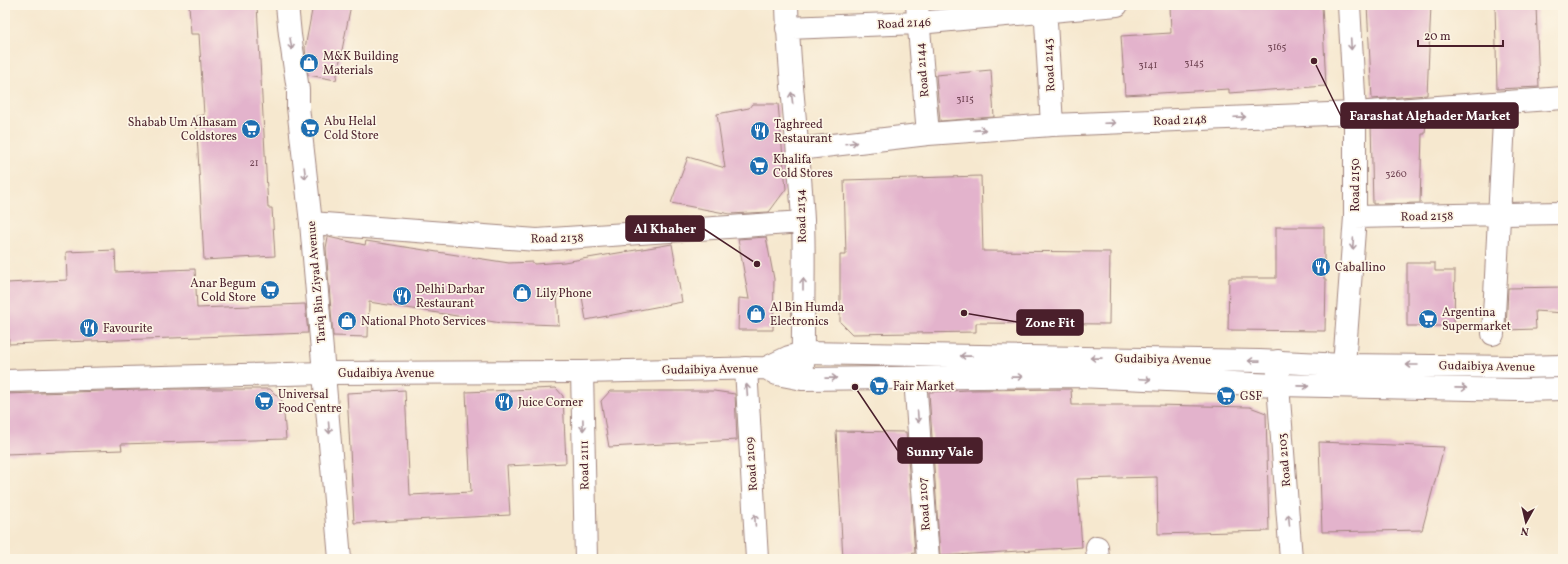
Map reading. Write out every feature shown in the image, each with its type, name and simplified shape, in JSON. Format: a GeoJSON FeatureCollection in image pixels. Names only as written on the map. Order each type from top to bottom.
{"type":"FeatureCollection","features":[{"type":"Feature","properties":{"kind":"street","name":"Tariq Bin Ziyad Avenue"},"geometry":{"type":"LineString","coordinates":[[287,5],[298,90],[298,107],[311,223],[340,559]]}},
{"type":"Feature","properties":{"kind":"street","name":"Road 2134"},"geometry":{"type":"LineString","coordinates":[[787,5],[787,28],[803,222],[804,379]]}},
{"type":"Feature","properties":{"kind":"street","name":"Road 2146"},"geometry":{"type":"LineString","coordinates":[[787,28],[917,14],[1117,5]]}},
{"type":"Feature","properties":{"kind":"street","name":"Road 2150"},"geometry":{"type":"LineString","coordinates":[[1344,387],[1344,365],[1355,217],[1355,112],[1350,5]]}},
{"type":"Feature","properties":{"kind":"street","name":"Road 2143"},"geometry":{"type":"LineString","coordinates":[[1045,8],[1052,125]]}},
{"type":"Feature","properties":{"kind":"street","name":"Road 2144"},"geometry":{"type":"LineString","coordinates":[[917,14],[928,134]]}},
{"type":"Feature","properties":{"kind":"street","name":"Road 2148"},"geometry":{"type":"LineString","coordinates":[[798,149],[928,134],[1052,125],[1355,112],[1563,98]]}},
{"type":"Feature","properties":{"kind":"street"},"geometry":{"type":"LineString","coordinates":[[1494,334],[1505,102]]}},
{"type":"Feature","properties":{"kind":"street","name":"Road 2158"},"geometry":{"type":"LineString","coordinates":[[1355,217],[1563,213]]}},
{"type":"Feature","properties":{"kind":"street","name":"Road 2138"},"geometry":{"type":"LineString","coordinates":[[311,223],[537,240],[803,222]]}},
{"type":"Feature","properties":{"kind":"street","name":"Gudaibiya Avenue"},"geometry":{"type":"LineString","coordinates":[[5,381],[324,373],[582,372],[756,368],[803,353],[1278,361],[1344,365],[1519,367],[1563,366]]}},
{"type":"Feature","properties":{"kind":"street","name":"Road 2103"},"geometry":{"type":"LineString","coordinates":[[1278,361],[1278,385],[1291,559]]}},
{"type":"Feature","properties":{"kind":"street"},"geometry":{"type":"LineString","coordinates":[[1518,390],[1519,367]]}},
{"type":"Feature","properties":{"kind":"street","name":"Gudaibiya Avenue"},"geometry":{"type":"LineString","coordinates":[[756,368],[776,374],[804,379],[1079,376],[1344,387],[1563,390]]}},
{"type":"Feature","properties":{"kind":"street","name":"Road 2109"},"geometry":{"type":"LineString","coordinates":[[756,368],[757,559]]}},
{"type":"Feature","properties":{"kind":"street","name":"Road 2111"},"geometry":{"type":"LineString","coordinates":[[582,372],[586,559]]}},
{"type":"Feature","properties":{"kind":"street","name":"Road 2107"},"geometry":{"type":"LineString","coordinates":[[915,378],[928,559]]}},
{"type":"Feature","properties":{"kind":"building"},"geometry":{"type":"Polygon","coordinates":[[[189,5],[257,5],[268,208],[272,208],[275,256],[204,260],[196,116],[204,115],[199,34],[191,34],[189,5]]]}},
{"type":"Feature","properties":{"kind":"building"},"geometry":{"type":"Polygon","coordinates":[[[313,5],[351,5],[336,80],[308,75],[305,48],[313,5]]]}},
{"type":"Feature","properties":{"kind":"building"},"geometry":{"type":"Polygon","coordinates":[[[1170,5],[1322,5],[1326,86],[1229,93],[1229,89],[1125,95],[1121,36],[1171,33],[1170,5]]]}},
{"type":"Feature","properties":{"kind":"building"},"geometry":{"type":"Polygon","coordinates":[[[1367,5],[1431,5],[1427,95],[1372,99],[1367,5]]]}},
{"type":"Feature","properties":{"kind":"building"},"geometry":{"type":"Polygon","coordinates":[[[1495,5],[1536,5],[1539,87],[1497,89],[1495,5]]]}},
{"type":"Feature","properties":{"kind":"building"},"geometry":{"type":"Polygon","coordinates":[[[991,70],[994,117],[940,121],[936,75],[991,70]]]}},
{"type":"Feature","properties":{"kind":"building"},"geometry":{"type":"Polygon","coordinates":[[[752,104],[778,104],[786,189],[769,212],[730,214],[671,203],[688,157],[725,168],[717,114],[749,108],[752,104]]]}},
{"type":"Feature","properties":{"kind":"building"},"geometry":{"type":"Polygon","coordinates":[[[1426,120],[1425,134],[1422,134],[1420,203],[1373,204],[1371,124],[1426,120]]]}},
{"type":"Feature","properties":{"kind":"building"},"geometry":{"type":"Polygon","coordinates":[[[981,176],[983,251],[1110,252],[1109,324],[976,323],[976,332],[852,334],[840,322],[840,255],[846,255],[844,180],[981,176]]]}},
{"type":"Feature","properties":{"kind":"building"},"geometry":{"type":"Polygon","coordinates":[[[1276,227],[1324,227],[1324,279],[1326,279],[1325,331],[1228,330],[1229,278],[1276,278],[1276,227]]]}},
{"type":"Feature","properties":{"kind":"building"},"geometry":{"type":"Polygon","coordinates":[[[328,237],[365,245],[366,241],[509,263],[533,262],[534,264],[564,262],[672,244],[682,302],[586,320],[581,291],[557,294],[559,325],[501,323],[369,302],[368,337],[333,336],[326,248],[328,237]]]}},
{"type":"Feature","properties":{"kind":"building"},"geometry":{"type":"Polygon","coordinates":[[[766,237],[774,279],[773,330],[738,330],[739,298],[749,299],[738,239],[766,237]]]}},
{"type":"Feature","properties":{"kind":"building"},"geometry":{"type":"Polygon","coordinates":[[[115,250],[116,272],[195,269],[197,308],[305,304],[308,333],[9,344],[7,283],[67,280],[66,252],[115,250]]]}},
{"type":"Feature","properties":{"kind":"building"},"geometry":{"type":"Polygon","coordinates":[[[1407,263],[1435,263],[1435,271],[1455,271],[1454,326],[1407,326],[1407,263]]]}},
{"type":"Feature","properties":{"kind":"building"},"geometry":{"type":"Polygon","coordinates":[[[1563,287],[1563,313],[1535,311],[1536,329],[1506,330],[1508,288],[1563,287]]]}},
{"type":"Feature","properties":{"kind":"building"},"geometry":{"type":"Polygon","coordinates":[[[556,388],[563,396],[566,463],[507,466],[510,515],[354,523],[347,393],[405,390],[410,495],[471,492],[466,392],[556,388]]]}},
{"type":"Feature","properties":{"kind":"building"},"geometry":{"type":"Polygon","coordinates":[[[171,389],[270,389],[283,402],[286,439],[121,444],[122,450],[5,454],[5,394],[171,389]]]}},
{"type":"Feature","properties":{"kind":"building"},"geometry":{"type":"Polygon","coordinates":[[[1071,389],[1072,405],[1250,407],[1266,413],[1269,531],[1158,534],[1157,477],[1077,479],[1082,547],[940,556],[929,392],[1071,389]]]}},
{"type":"Feature","properties":{"kind":"building"},"geometry":{"type":"Polygon","coordinates":[[[610,391],[714,391],[735,394],[737,440],[609,447],[601,401],[610,391]]]}},
{"type":"Feature","properties":{"kind":"building"},"geometry":{"type":"Polygon","coordinates":[[[836,431],[906,432],[915,553],[886,559],[843,559],[836,431]]]}},
{"type":"Feature","properties":{"kind":"building"},"geometry":{"type":"Polygon","coordinates":[[[1319,442],[1444,447],[1422,530],[1322,532],[1319,442]]]}},
{"type":"Feature","properties":{"kind":"place","name":"Farashat Alghader Market"},"geometry":{"type":"Point","coordinates":[1314,61]}},
{"type":"Feature","properties":{"kind":"place","name":"M&K Building Materials"},"geometry":{"type":"Point","coordinates":[309,63]}},
{"type":"Feature","properties":{"kind":"place","name":"Abu Helal Cold Store"},"geometry":{"type":"Point","coordinates":[310,128]}},
{"type":"Feature","properties":{"kind":"place","name":"Shabab Um Alhasam Coldstores"},"geometry":{"type":"Point","coordinates":[251,129]}},
{"type":"Feature","properties":{"kind":"place","name":"Taghreed Restaurant"},"geometry":{"type":"Point","coordinates":[760,131]}},
{"type":"Feature","properties":{"kind":"place","name":"Khalifa Cold Stores"},"geometry":{"type":"Point","coordinates":[759,166]}},
{"type":"Feature","properties":{"kind":"place","name":"Al Khaher"},"geometry":{"type":"Point","coordinates":[757,264]}},
{"type":"Feature","properties":{"kind":"place","name":"Caballino"},"geometry":{"type":"Point","coordinates":[1321,267]}},
{"type":"Feature","properties":{"kind":"place","name":"Anar Begum Cold Store"},"geometry":{"type":"Point","coordinates":[270,290]}},
{"type":"Feature","properties":{"kind":"place","name":"Lily Phone"},"geometry":{"type":"Point","coordinates":[522,293]}},
{"type":"Feature","properties":{"kind":"place","name":"Delhi Darbar Restaurant"},"geometry":{"type":"Point","coordinates":[402,296]}},
{"type":"Feature","properties":{"kind":"place","name":"Zone Fit"},"geometry":{"type":"Point","coordinates":[964,313]}},
{"type":"Feature","properties":{"kind":"place","name":"Al Bin Humda Electronics"},"geometry":{"type":"Point","coordinates":[756,314]}},
{"type":"Feature","properties":{"kind":"place","name":"Argentina Supermarket"},"geometry":{"type":"Point","coordinates":[1428,319]}},
{"type":"Feature","properties":{"kind":"place","name":"National Photo Services"},"geometry":{"type":"Point","coordinates":[347,321]}},
{"type":"Feature","properties":{"kind":"place","name":"Favourite"},"geometry":{"type":"Point","coordinates":[89,328]}},
{"type":"Feature","properties":{"kind":"place","name":"Fair Market"},"geometry":{"type":"Point","coordinates":[879,386]}},
{"type":"Feature","properties":{"kind":"place","name":"Sunny Vale"},"geometry":{"type":"Point","coordinates":[855,387]}},
{"type":"Feature","properties":{"kind":"place","name":"GSF"},"geometry":{"type":"Point","coordinates":[1226,396]}},
{"type":"Feature","properties":{"kind":"place","name":"Universal Food Centre"},"geometry":{"type":"Point","coordinates":[264,401]}},
{"type":"Feature","properties":{"kind":"place","name":"Juice Corner"},"geometry":{"type":"Point","coordinates":[504,402]}}]}
